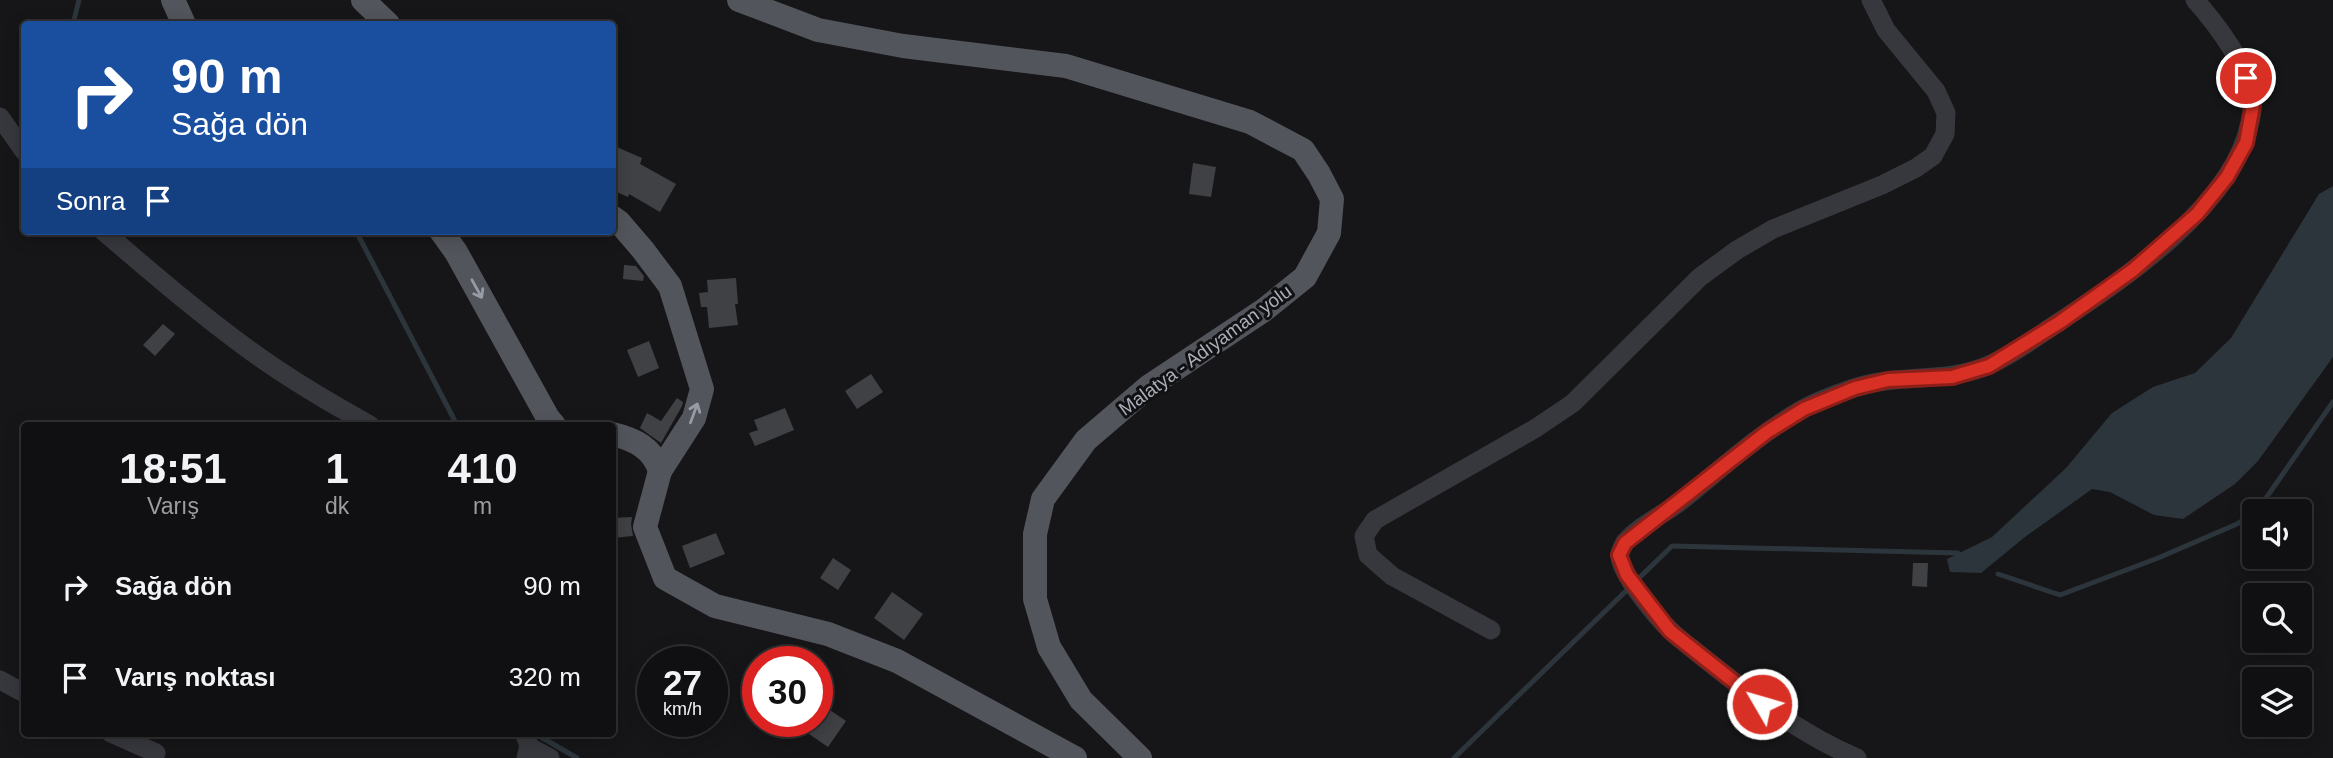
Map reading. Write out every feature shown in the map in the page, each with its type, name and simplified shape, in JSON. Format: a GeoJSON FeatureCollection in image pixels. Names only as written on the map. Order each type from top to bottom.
{"type":"FeatureCollection","features":[{"type":"Feature","properties":{"kind":"main road"},"geometry":{"type":"LineString","coordinates":[[173,0],[183,21]]}},
{"type":"Feature","properties":{"kind":"main road"},"geometry":{"type":"LineString","coordinates":[[363,0],[385,21]]}},
{"type":"Feature","properties":{"kind":"main road","name":"Malatya - Adıyaman yolu"},"geometry":{"type":"LineString","coordinates":[[739,0],[818,30],[904,46],[1066,65],[1250,122],[1303,150],[1319,174],[1332,199],[1329,233],[1305,277],[1264,310],[1148,387],[1086,440],[1043,499],[1035,534],[1035,599],[1049,647],[1081,700],[1140,758]]}},
{"type":"Feature","properties":{"kind":"main road"},"geometry":{"type":"LineString","coordinates":[[616,220],[670,286],[702,389],[694,418],[660,471],[645,527],[665,578],[715,606],[828,634],[897,661],[1075,758]]}},
{"type":"Feature","properties":{"kind":"main road"},"geometry":{"type":"LineString","coordinates":[[444,235],[551,422]]}},
{"type":"Feature","properties":{"kind":"main road"},"geometry":{"type":"LineString","coordinates":[[616,435],[634,439],[656,460],[660,471]]}},
{"type":"Feature","properties":{"kind":"street"},"geometry":{"type":"LineString","coordinates":[[1492,630],[1392,576],[1368,555],[1364,536],[1374,520],[1536,428],[1573,403],[1700,277],[1737,250],[1773,229],[1882,185],[1933,156],[1945,134],[1946,113],[1936,91],[1886,30],[1871,0]]}},
{"type":"Feature","properties":{"kind":"street"},"geometry":{"type":"LineString","coordinates":[[1857,758],[1825,744],[1762,704],[1670,631],[1627,575],[1619,555],[1625,543],[1767,432],[1804,409],[1866,385],[1888,380],[1952,377],[1989,366],[2133,270],[2197,214],[2227,177],[2246,143],[2253,105],[2246,78],[2218,26],[2195,0]]}},
{"type":"Feature","properties":{"kind":"street"},"geometry":{"type":"LineString","coordinates":[[0,117],[21,147]]}},
{"type":"Feature","properties":{"kind":"street"},"geometry":{"type":"LineString","coordinates":[[108,235],[249,350],[333,405],[364,422]]}},
{"type":"Feature","properties":{"kind":"street"},"geometry":{"type":"LineString","coordinates":[[0,680],[21,691]]}},
{"type":"Feature","properties":{"kind":"street"},"geometry":{"type":"LineString","coordinates":[[120,737],[156,753]]}},
{"type":"Feature","properties":{"kind":"street"},"geometry":{"type":"LineString","coordinates":[[526,746],[550,758]]}},
{"type":"Feature","properties":{"kind":"shaded area"},"geometry":{"type":"Polygon","coordinates":[[[2333,186],[2333,357],[2258,461],[2235,484],[2183,519],[2154,515],[2110,492],[2092,489],[2025,537],[1981,573],[1950,572],[1947,559],[1992,537],[2066,468],[2112,413],[2153,387],[2195,373],[2231,338],[2319,194],[2333,186]]]}},
{"type":"Feature","properties":{"kind":"building"},"geometry":{"type":"Polygon","coordinates":[[[616,147],[642,158],[640,164],[676,184],[660,212],[629,194],[628,197],[616,192],[616,147]]]}},
{"type":"Feature","properties":{"kind":"building"},"geometry":{"type":"Polygon","coordinates":[[[1193,163],[1216,167],[1211,197],[1189,194],[1193,163]]]}},
{"type":"Feature","properties":{"kind":"building"},"geometry":{"type":"Polygon","coordinates":[[[624,265],[636,266],[644,276],[643,281],[623,279],[624,265]]]}},
{"type":"Feature","properties":{"kind":"building"},"geometry":{"type":"Polygon","coordinates":[[[736,278],[738,304],[735,304],[738,325],[709,328],[707,307],[701,307],[699,293],[708,292],[707,280],[736,278]]]}},
{"type":"Feature","properties":{"kind":"building"},"geometry":{"type":"Polygon","coordinates":[[[163,324],[175,334],[155,356],[143,345],[163,324]]]}},
{"type":"Feature","properties":{"kind":"building"},"geometry":{"type":"Polygon","coordinates":[[[649,341],[659,368],[638,377],[627,350],[649,341]]]}},
{"type":"Feature","properties":{"kind":"building"},"geometry":{"type":"Polygon","coordinates":[[[871,374],[883,392],[857,409],[845,391],[871,374]]]}},
{"type":"Feature","properties":{"kind":"building"},"geometry":{"type":"Polygon","coordinates":[[[677,398],[683,402],[682,406],[661,443],[640,428],[647,413],[661,421],[677,398]]]}},
{"type":"Feature","properties":{"kind":"building"},"geometry":{"type":"Polygon","coordinates":[[[785,408],[794,430],[755,446],[749,433],[758,430],[754,420],[785,408]]]}},
{"type":"Feature","properties":{"kind":"building"},"geometry":{"type":"Polygon","coordinates":[[[632,517],[633,536],[616,538],[616,518],[632,517]]]}},
{"type":"Feature","properties":{"kind":"building"},"geometry":{"type":"Polygon","coordinates":[[[716,533],[725,554],[690,568],[682,546],[716,533]]]}},
{"type":"Feature","properties":{"kind":"building"},"geometry":{"type":"Polygon","coordinates":[[[833,558],[851,570],[838,590],[820,578],[833,558]]]}},
{"type":"Feature","properties":{"kind":"building"},"geometry":{"type":"Polygon","coordinates":[[[1913,563],[1928,563],[1927,587],[1912,586],[1913,563]]]}},
{"type":"Feature","properties":{"kind":"building"},"geometry":{"type":"Polygon","coordinates":[[[892,592],[923,614],[904,640],[874,618],[892,592]]]}},
{"type":"Feature","properties":{"kind":"building"},"geometry":{"type":"Polygon","coordinates":[[[833,712],[846,721],[828,747],[813,737],[833,737],[833,712]]]}},
{"type":"Feature","properties":{"kind":"waterway"},"geometry":{"type":"LineString","coordinates":[[74,21],[79,0]]}},
{"type":"Feature","properties":{"kind":"waterway"},"geometry":{"type":"LineString","coordinates":[[358,235],[455,422]]}},
{"type":"Feature","properties":{"kind":"waterway"},"geometry":{"type":"LineString","coordinates":[[2265,499],[2333,402]]}},
{"type":"Feature","properties":{"kind":"waterway"},"geometry":{"type":"LineString","coordinates":[[1998,574],[2060,595],[2158,558],[2242,521]]}},
{"type":"Feature","properties":{"kind":"waterway"},"geometry":{"type":"LineString","coordinates":[[1636,581],[1672,546],[1958,553]]}},
{"type":"Feature","properties":{"kind":"waterway"},"geometry":{"type":"LineString","coordinates":[[1454,758],[1629,588]]}},
{"type":"Feature","properties":{"kind":"waterway"},"geometry":{"type":"LineString","coordinates":[[541,737],[577,758]]}},
{"type":"Feature","properties":{"kind":"route"},"geometry":{"type":"LineString","coordinates":[[1762,704],[1670,631],[1627,575],[1619,555],[1625,543],[1767,432],[1804,409],[1855,388],[1888,380],[1952,377],[1989,366],[2060,322],[2133,270],[2197,214],[2227,177],[2246,143],[2253,105],[2246,78]]}}]}
